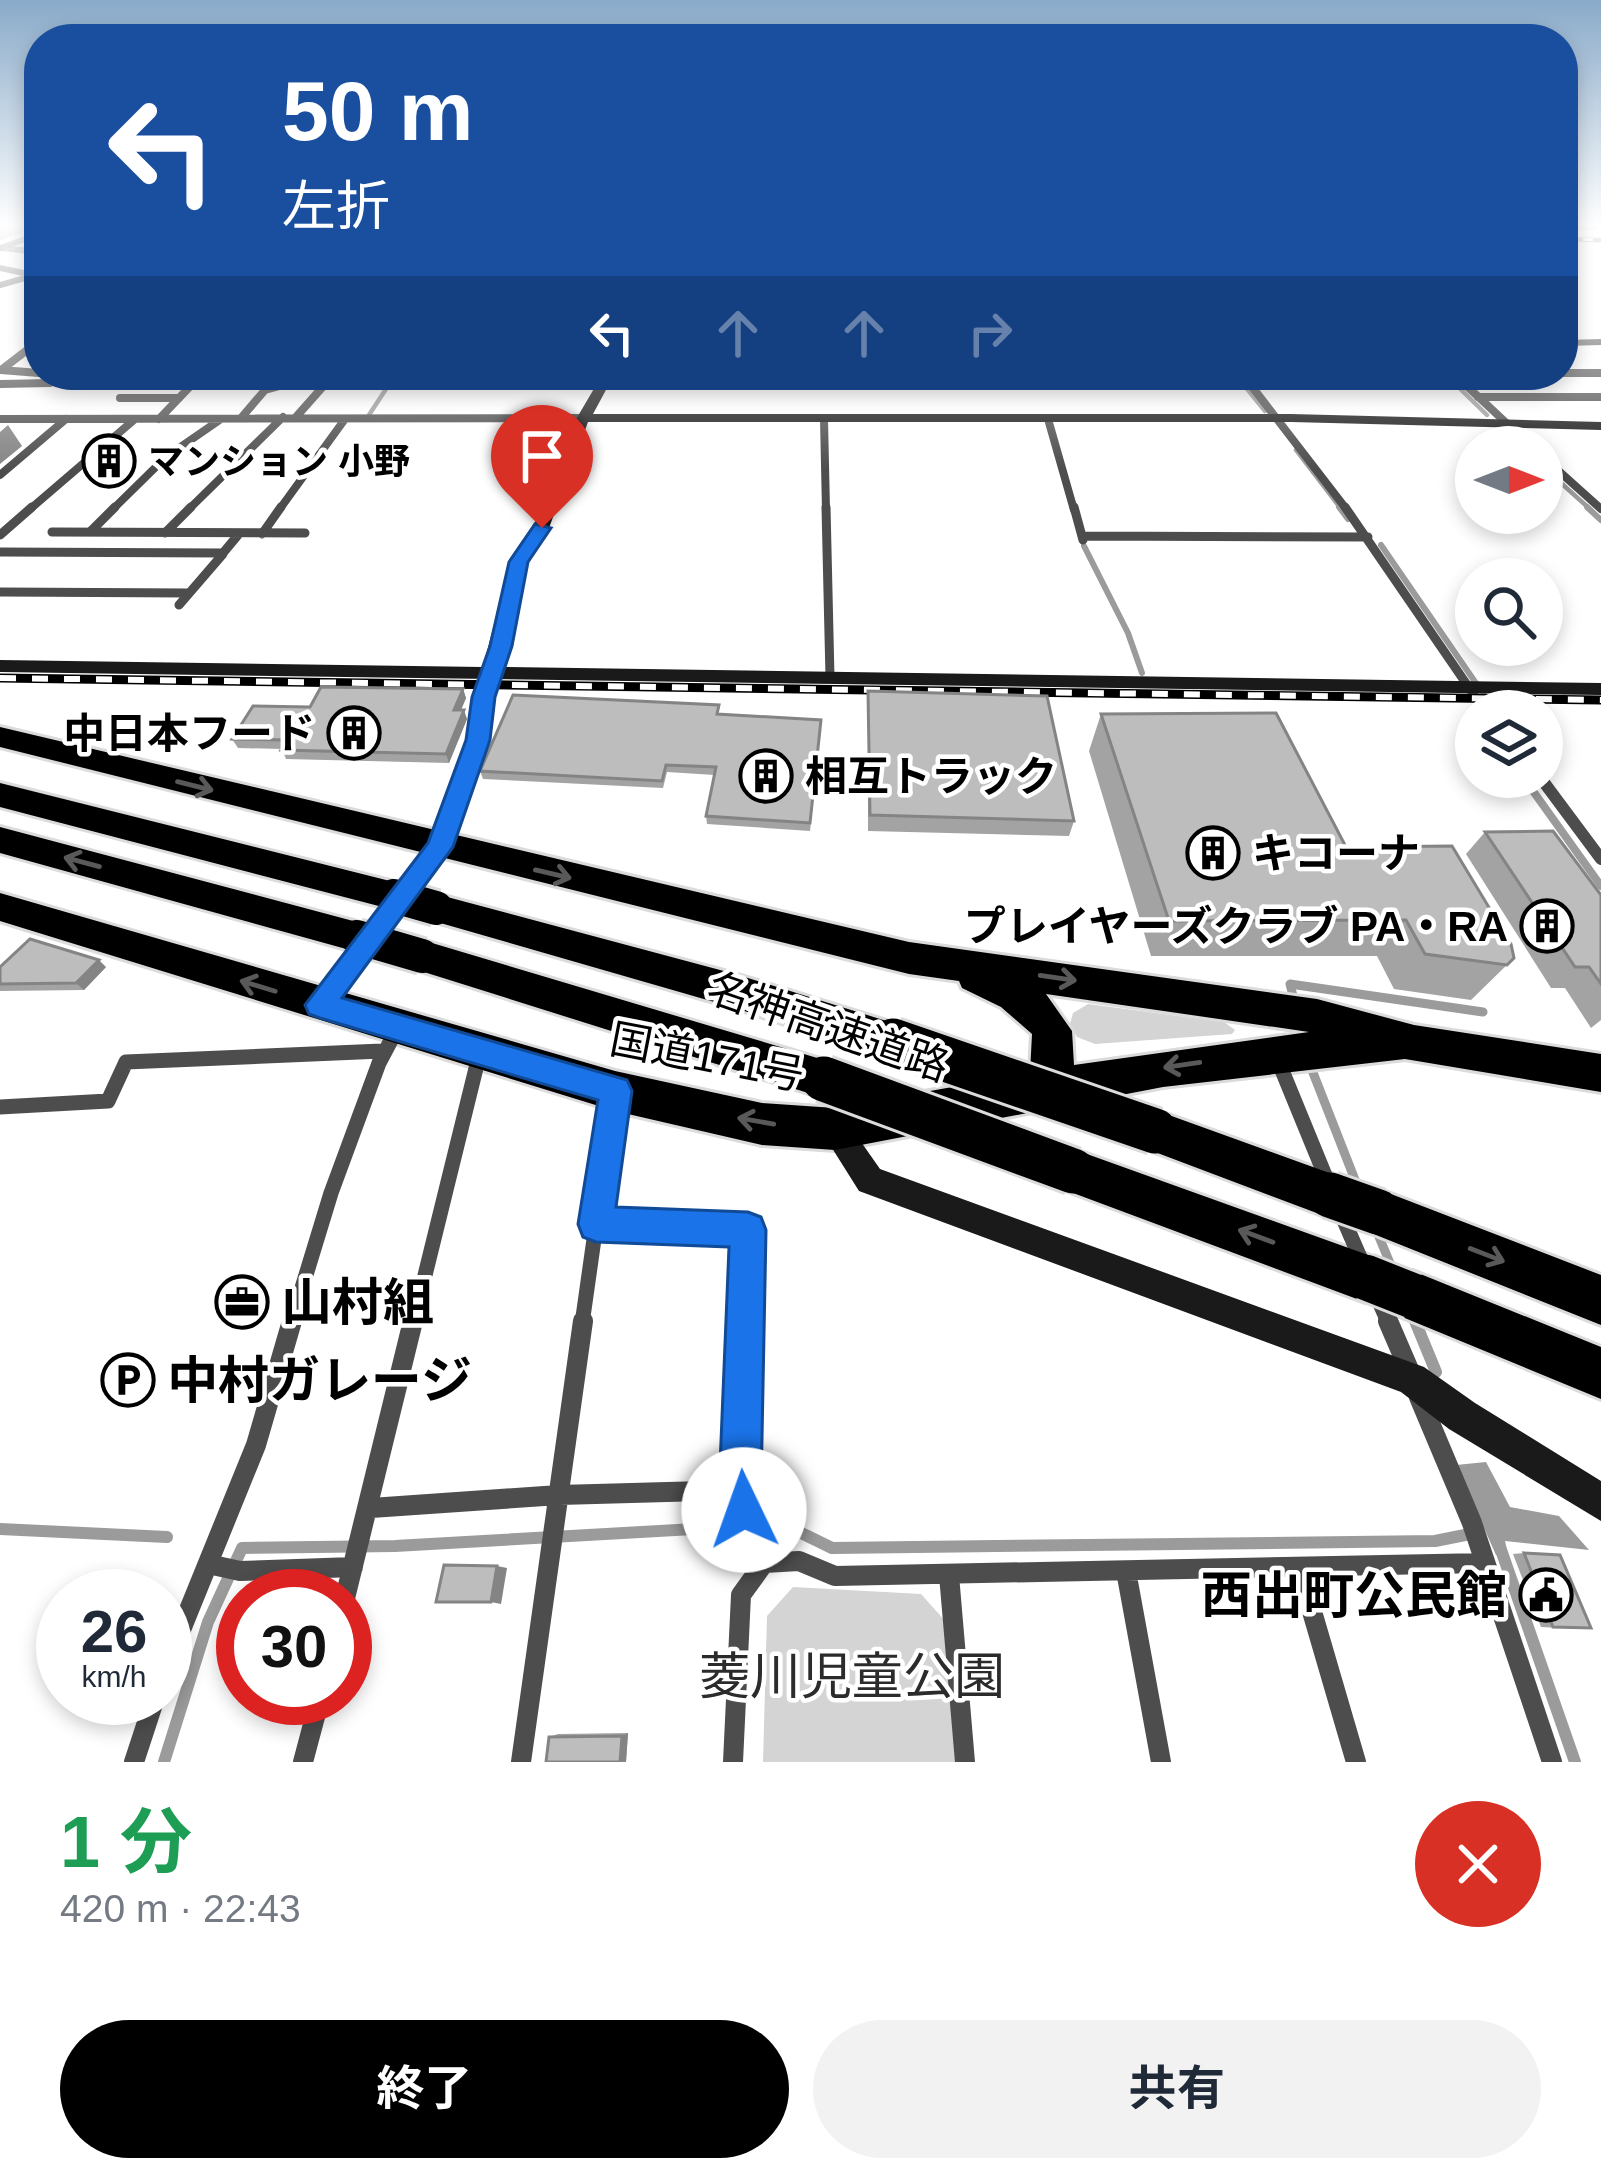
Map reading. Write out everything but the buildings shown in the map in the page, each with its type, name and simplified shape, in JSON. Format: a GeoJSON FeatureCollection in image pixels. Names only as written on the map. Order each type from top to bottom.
{"type":"FeatureCollection","features":[{"type":"Feature","properties":{"kind":"highway","name":"国道171号"},"geometry":{"type":"LineString","coordinates":[[0,736],[440,847],[950,965],[1299,1037],[1414,1043],[1601,1073]]}},
{"type":"Feature","properties":{"kind":"highway","name":"名神高速道路"},"geometry":{"type":"LineString","coordinates":[[0,795],[394,896],[735,991],[1155,1131],[1601,1300]]}},
{"type":"Feature","properties":{"kind":"highway","name":"名神高速道路"},"geometry":{"type":"LineString","coordinates":[[0,840],[422,956],[824,1078],[1365,1277],[1601,1373]]}},
{"type":"Feature","properties":{"kind":"highway","name":"国道171号"},"geometry":{"type":"LineString","coordinates":[[0,907],[320,1005],[390,1039],[481,1050],[615,1091],[762,1124],[835,1129],[1299,1037]]}},
{"type":"Feature","properties":{"kind":"highway"},"geometry":{"type":"LineString","coordinates":[[950,965],[1012,992],[1054,1029],[1060,1058],[1045,1090]]}},
{"type":"Feature","properties":{"kind":"street"},"geometry":{"type":"LineString","coordinates":[[24,352],[1,370],[24,372]]}},
{"type":"Feature","properties":{"kind":"street"},"geometry":{"type":"LineString","coordinates":[[159,419],[186,390]]}},
{"type":"Feature","properties":{"kind":"street"},"geometry":{"type":"LineString","coordinates":[[241,418],[265,390]]}},
{"type":"Feature","properties":{"kind":"street"},"geometry":{"type":"LineString","coordinates":[[296,417],[321,390]]}},
{"type":"Feature","properties":{"kind":"street"},"geometry":{"type":"LineString","coordinates":[[320,1005],[440,847],[478,740],[518,562],[542,528],[583,418],[599,390]]}},
{"type":"Feature","properties":{"kind":"street"},"geometry":{"type":"LineString","coordinates":[[1255,390],[1477,688]]}},
{"type":"Feature","properties":{"kind":"street"},"geometry":{"type":"LineString","coordinates":[[1471,390],[1507,424]]}},
{"type":"Feature","properties":{"kind":"street"},"geometry":{"type":"LineString","coordinates":[[1478,397],[1601,398]]}},
{"type":"Feature","properties":{"kind":"street"},"geometry":{"type":"LineString","coordinates":[[120,398],[178,398]]}},
{"type":"Feature","properties":{"kind":"street"},"geometry":{"type":"LineString","coordinates":[[165,533],[283,417]]}},
{"type":"Feature","properties":{"kind":"street"},"geometry":{"type":"LineString","coordinates":[[91,531],[166,457],[221,418]]}},
{"type":"Feature","properties":{"kind":"street"},"geometry":{"type":"LineString","coordinates":[[0,419],[1278,418],[1601,425]]}},
{"type":"Feature","properties":{"kind":"street"},"geometry":{"type":"LineString","coordinates":[[0,476],[65,419]]}},
{"type":"Feature","properties":{"kind":"street"},"geometry":{"type":"LineString","coordinates":[[0,535],[136,419]]}},
{"type":"Feature","properties":{"kind":"street"},"geometry":{"type":"LineString","coordinates":[[262,534],[345,419]]}},
{"type":"Feature","properties":{"kind":"street"},"geometry":{"type":"LineString","coordinates":[[824,419],[830,677]]}},
{"type":"Feature","properties":{"kind":"street"},"geometry":{"type":"LineString","coordinates":[[1048,419],[1083,539],[1368,537]]}},
{"type":"Feature","properties":{"kind":"street"},"geometry":{"type":"LineString","coordinates":[[1563,475],[1601,509]]}},
{"type":"Feature","properties":{"kind":"street"},"geometry":{"type":"LineString","coordinates":[[52,532],[305,533]]}},
{"type":"Feature","properties":{"kind":"street"},"geometry":{"type":"LineString","coordinates":[[178,605],[238,535]]}},
{"type":"Feature","properties":{"kind":"street"},"geometry":{"type":"LineString","coordinates":[[0,552],[224,553]]}},
{"type":"Feature","properties":{"kind":"street"},"geometry":{"type":"LineString","coordinates":[[0,592],[189,592]]}},
{"type":"Feature","properties":{"kind":"street"},"geometry":{"type":"LineString","coordinates":[[0,666],[1601,689]]}},
{"type":"Feature","properties":{"kind":"street"},"geometry":{"type":"LineString","coordinates":[[1556,798],[1601,859]]}},
{"type":"Feature","properties":{"kind":"street"},"geometry":{"type":"LineString","coordinates":[[1299,1037],[1412,1379],[1472,1522],[1552,1762]]}},
{"type":"Feature","properties":{"kind":"street"},"geometry":{"type":"LineString","coordinates":[[0,1107],[108,1100],[127,1062],[390,1039],[336,1166],[223,1568],[192,1594]]}},
{"type":"Feature","properties":{"kind":"street"},"geometry":{"type":"LineString","coordinates":[[352,1569],[481,1050]]}},
{"type":"Feature","properties":{"kind":"street"},"geometry":{"type":"LineString","coordinates":[[521,1762],[615,1091]]}},
{"type":"Feature","properties":{"kind":"street"},"geometry":{"type":"LineString","coordinates":[[835,1129],[870,1180],[1412,1379],[1462,1416],[1601,1502]]}},
{"type":"Feature","properties":{"kind":"street"},"geometry":{"type":"LineString","coordinates":[[596,1224],[748,1230],[742,1500],[764,1563]]}},
{"type":"Feature","properties":{"kind":"street"},"geometry":{"type":"LineString","coordinates":[[369,1516],[559,1495],[742,1500]]}},
{"type":"Feature","properties":{"kind":"street"},"geometry":{"type":"LineString","coordinates":[[764,1563],[799,1561],[836,1576],[1299,1567],[1483,1558]]}},
{"type":"Feature","properties":{"kind":"street"},"geometry":{"type":"LineString","coordinates":[[223,1568],[354,1563]]}},
{"type":"Feature","properties":{"kind":"street"},"geometry":{"type":"LineString","coordinates":[[734,1762],[741,1595],[764,1563]]}},
{"type":"Feature","properties":{"kind":"street"},"geometry":{"type":"LineString","coordinates":[[1299,1567],[1356,1762]]}},
{"type":"Feature","properties":{"kind":"street"},"geometry":{"type":"LineString","coordinates":[[1126,1571],[1161,1762]]}},
{"type":"Feature","properties":{"kind":"street"},"geometry":{"type":"LineString","coordinates":[[950,1575],[965,1762]]}},
{"type":"Feature","properties":{"kind":"street"},"geometry":{"type":"LineString","coordinates":[[134,1762],[146,1725]]}},
{"type":"Feature","properties":{"kind":"street"},"geometry":{"type":"LineString","coordinates":[[304,1762],[313,1725]]}},
{"type":"Feature","properties":{"kind":"green space"},"geometry":{"type":"Polygon","coordinates":[[[1088,1004],[1224,1022],[1235,1030],[1232,1034],[1095,1044],[1077,1037],[1070,1024],[1073,1013],[1088,1004]]]}},
{"type":"Feature","properties":{"kind":"green space","name":"菱川児童公園"},"geometry":{"type":"Polygon","coordinates":[[[793,1587],[921,1594],[947,1623],[956,1762],[763,1762],[767,1616],[793,1587]]]}},
{"type":"Feature","properties":{"kind":"shaded area"},"geometry":{"type":"Polygon","coordinates":[[[1486,1462],[1510,1507],[1559,1516],[1589,1550],[1505,1541],[1508,1555],[1496,1555],[1456,1465],[1486,1462]]]}},
{"type":"Feature","properties":{"kind":"waterway"},"geometry":{"type":"LineString","coordinates":[[369,415],[385,390]]}},
{"type":"Feature","properties":{"kind":"waterway"},"geometry":{"type":"LineString","coordinates":[[1248,390],[1265,411]]}},
{"type":"Feature","properties":{"kind":"waterway"},"geometry":{"type":"LineString","coordinates":[[1461,390],[1487,415]]}},
{"type":"Feature","properties":{"kind":"waterway"},"geometry":{"type":"LineString","coordinates":[[1296,450],[1342,510]]}},
{"type":"Feature","properties":{"kind":"waterway"},"geometry":{"type":"LineString","coordinates":[[1563,485],[1591,510]]}},
{"type":"Feature","properties":{"kind":"waterway"},"geometry":{"type":"LineString","coordinates":[[1339,507],[1348,519]]}},
{"type":"Feature","properties":{"kind":"waterway"},"geometry":{"type":"LineString","coordinates":[[1587,507],[1601,520]]}},
{"type":"Feature","properties":{"kind":"waterway"},"geometry":{"type":"LineString","coordinates":[[1381,545],[1481,690]]}},
{"type":"Feature","properties":{"kind":"waterway"},"geometry":{"type":"LineString","coordinates":[[1084,546],[1128,633],[1142,673]]}},
{"type":"Feature","properties":{"kind":"waterway"},"geometry":{"type":"LineString","coordinates":[[1538,798],[1601,886]]}},
{"type":"Feature","properties":{"kind":"waterway"},"geometry":{"type":"LineString","coordinates":[[1295,1004],[1290,984],[1483,1012]]}},
{"type":"Feature","properties":{"kind":"waterway"},"geometry":{"type":"LineString","coordinates":[[1310,1065],[1357,1185]]}},
{"type":"Feature","properties":{"kind":"waterway"},"geometry":{"type":"LineString","coordinates":[[1377,1232],[1392,1268]]}},
{"type":"Feature","properties":{"kind":"waterway"},"geometry":{"type":"LineString","coordinates":[[1412,1315],[1416,1324]]}},
{"type":"Feature","properties":{"kind":"waterway"},"geometry":{"type":"LineString","coordinates":[[1415,1321],[1436,1372]]}},
{"type":"Feature","properties":{"kind":"waterway"},"geometry":{"type":"LineString","coordinates":[[164,1762],[208,1622],[242,1548],[395,1546],[783,1524],[832,1548],[1435,1541],[1475,1533]]}},
{"type":"Feature","properties":{"kind":"waterway"},"geometry":{"type":"LineString","coordinates":[[0,1529],[167,1537]]}},
{"type":"Feature","properties":{"kind":"waterway"},"geometry":{"type":"LineString","coordinates":[[1500,1547],[1575,1762]]}},
{"type":"Feature","properties":{"kind":"railway"},"geometry":{"type":"LineString","coordinates":[[0,678],[1601,700]]}},
{"type":"Feature","properties":{"kind":"place","name":"マンション 小野"},"geometry":{"type":"Point","coordinates":[109,461]}},
{"type":"Feature","properties":{"kind":"place","name":"中日本フード"},"geometry":{"type":"Point","coordinates":[354,733]}},
{"type":"Feature","properties":{"kind":"place","name":"相互トラック"},"geometry":{"type":"Point","coordinates":[766,776]}},
{"type":"Feature","properties":{"kind":"place","name":"キコーナ"},"geometry":{"type":"Point","coordinates":[1213,853]}},
{"type":"Feature","properties":{"kind":"place","name":"プレイヤーズクラブ PA・RA"},"geometry":{"type":"Point","coordinates":[1547,926]}},
{"type":"Feature","properties":{"kind":"place","name":"山村組"},"geometry":{"type":"Point","coordinates":[242,1302]}},
{"type":"Feature","properties":{"kind":"place","name":"中村ガレージ"},"geometry":{"type":"Point","coordinates":[128,1380]}},
{"type":"Feature","properties":{"kind":"place","name":"西出町公民館"},"geometry":{"type":"Point","coordinates":[1546,1595]}},
{"type":"Feature","properties":{"kind":"route"},"geometry":{"type":"LineString","coordinates":[[542,528],[518,562],[478,740],[440,847],[320,1005],[615,1091],[596,1224],[748,1230],[740,1490],[744,1510]]}}]}
